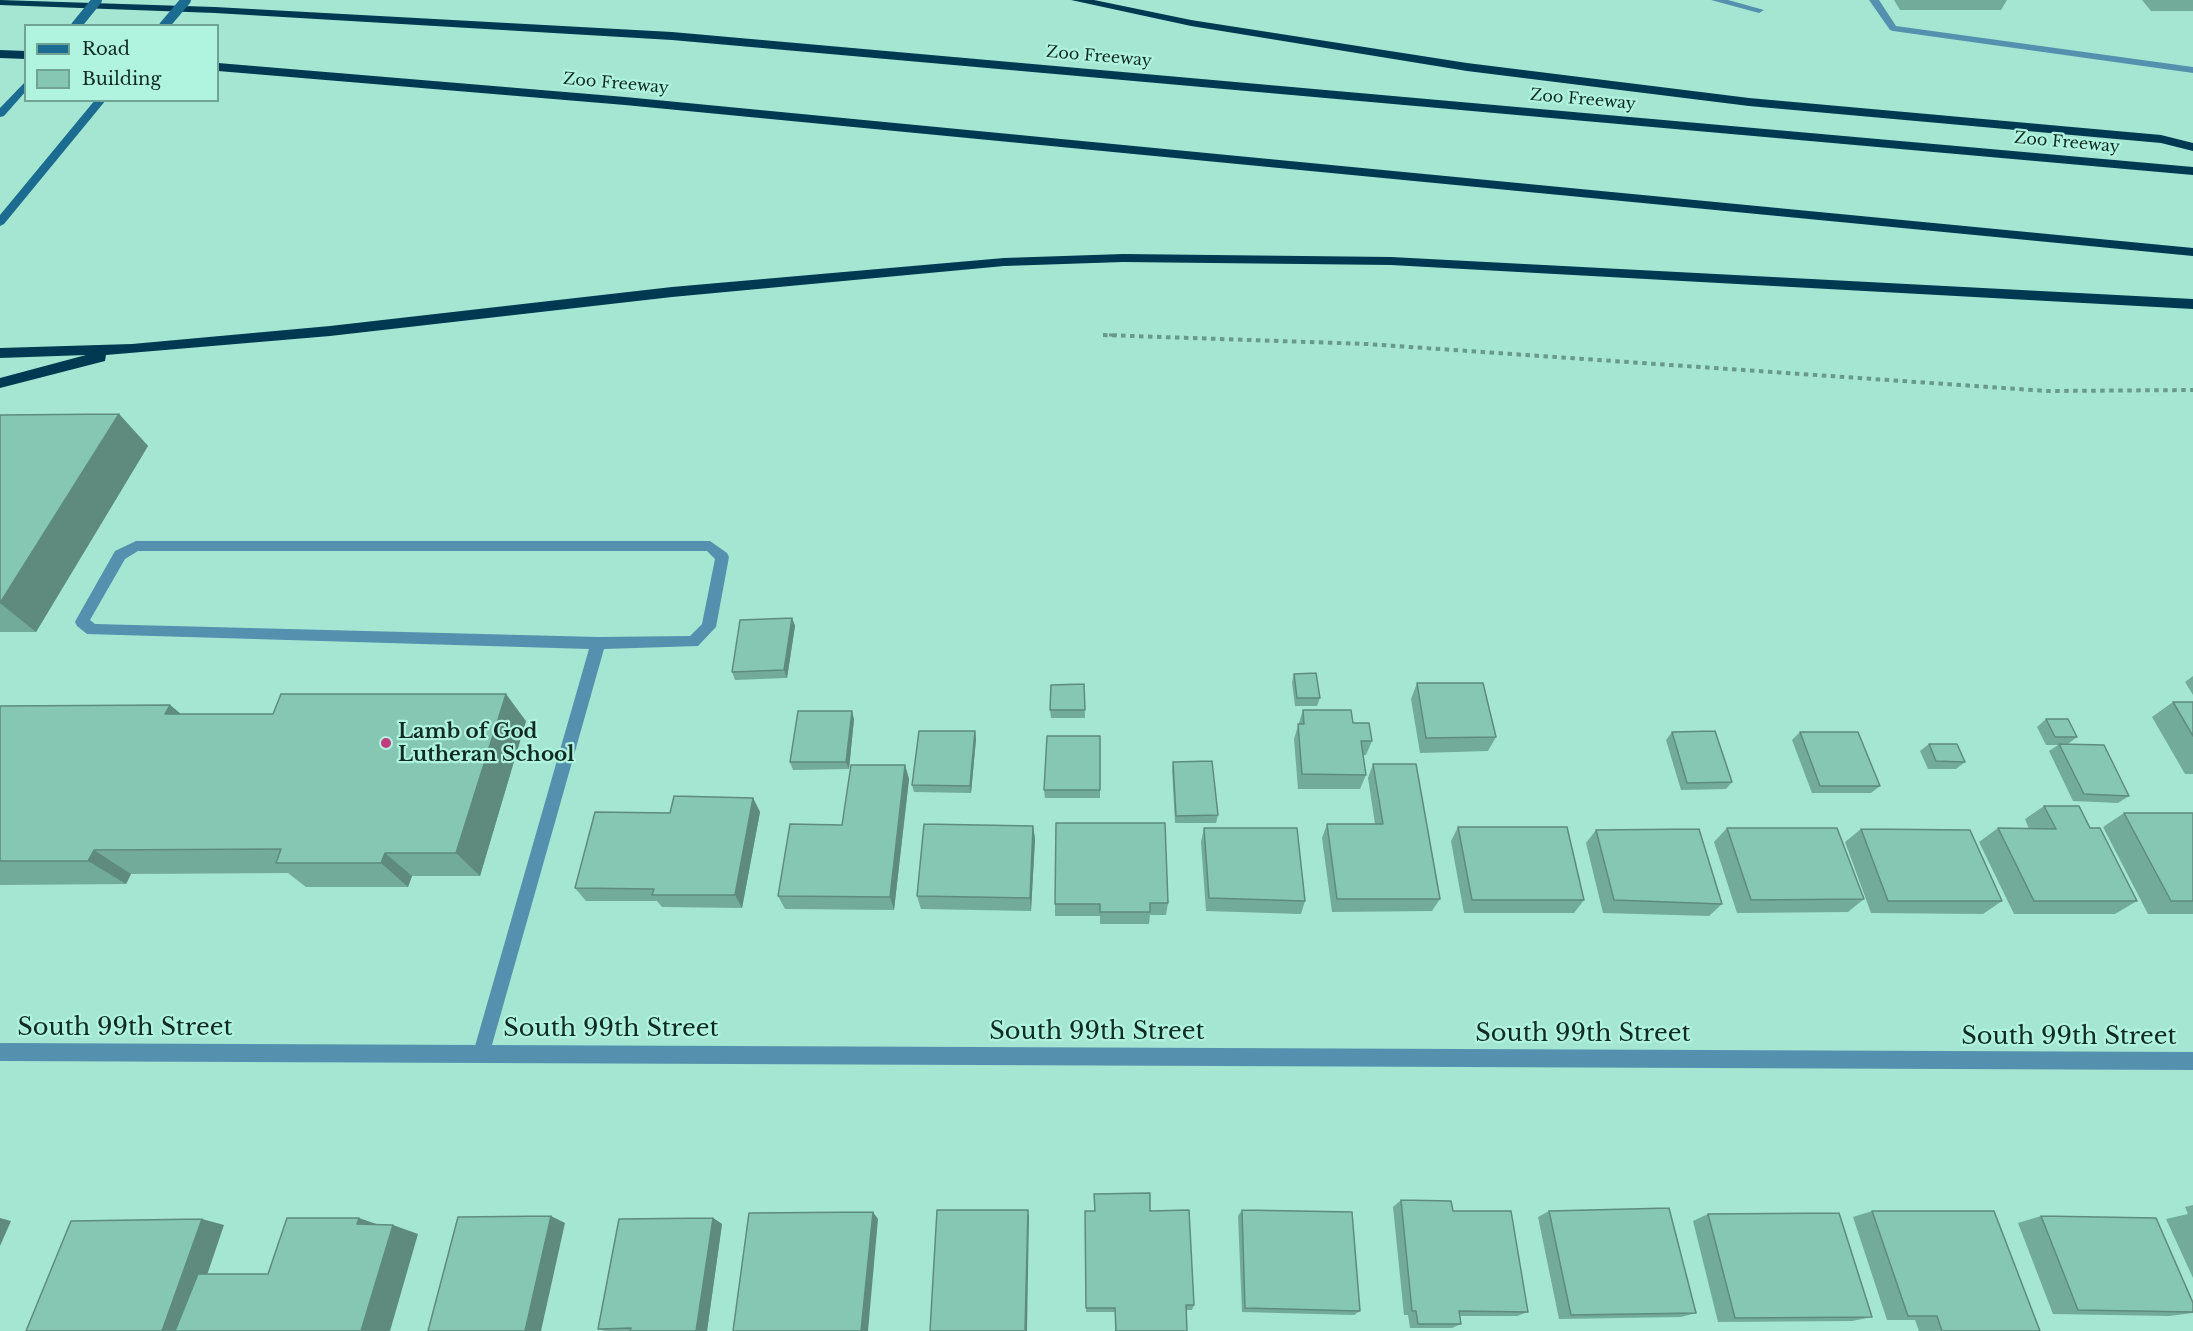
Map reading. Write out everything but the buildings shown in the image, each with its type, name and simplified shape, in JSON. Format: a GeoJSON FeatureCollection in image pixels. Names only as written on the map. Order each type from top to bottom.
{"type":"FeatureCollection","features":[{"type":"Feature","properties":{"kind":"highway"},"geometry":{"type":"LineString","coordinates":[[1079,0],[1191,23],[1467,67],[1749,102],[2161,139],[2193,147]]}},
{"type":"Feature","properties":{"kind":"highway","name":"Zoo Freeway"},"geometry":{"type":"LineString","coordinates":[[0,2],[216,10],[672,36],[2193,171]]}},
{"type":"Feature","properties":{"kind":"highway"},"geometry":{"type":"LineString","coordinates":[[0,54],[24,56]]}},
{"type":"Feature","properties":{"kind":"highway","name":"Zoo Freeway"},"geometry":{"type":"LineString","coordinates":[[219,67],[637,102],[2193,252]]}},
{"type":"Feature","properties":{"kind":"highway"},"geometry":{"type":"LineString","coordinates":[[0,353],[132,349],[330,331],[672,292],[1004,262],[1123,258],[1391,261],[2193,304]]}},
{"type":"Feature","properties":{"kind":"highway"},"geometry":{"type":"LineString","coordinates":[[0,383],[132,349]]}},
{"type":"Feature","properties":{"kind":"main road"},"geometry":{"type":"LineString","coordinates":[[78,24],[97,0]]}},
{"type":"Feature","properties":{"kind":"main road"},"geometry":{"type":"LineString","coordinates":[[166,24],[186,0]]}},
{"type":"Feature","properties":{"kind":"main road"},"geometry":{"type":"LineString","coordinates":[[0,114],[24,86]]}},
{"type":"Feature","properties":{"kind":"main road"},"geometry":{"type":"LineString","coordinates":[[0,222],[99,102]]}},
{"type":"Feature","properties":{"kind":"street"},"geometry":{"type":"LineString","coordinates":[[1716,0],[1759,10]]}},
{"type":"Feature","properties":{"kind":"street"},"geometry":{"type":"LineString","coordinates":[[1874,0],[1893,28],[2193,70]]}},
{"type":"Feature","properties":{"kind":"street"},"geometry":{"type":"LineString","coordinates":[[136,546],[710,546],[722,557],[709,627],[693,642],[598,643],[92,630],[82,622],[120,555],[136,546]]}},
{"type":"Feature","properties":{"kind":"street"},"geometry":{"type":"LineString","coordinates":[[482,1053],[598,643]]}},
{"type":"Feature","properties":{"kind":"street","name":"South 99th Street"},"geometry":{"type":"LineString","coordinates":[[0,1052],[2193,1061]]}},
{"type":"Feature","properties":{"kind":"path"},"geometry":{"type":"LineString","coordinates":[[1103,335],[1367,344],[2047,391],[2193,390]]}},
{"type":"Feature","properties":{"kind":"place","name":"Lamb of God Lutheran School"},"geometry":{"type":"Point","coordinates":[386,743]}}]}
